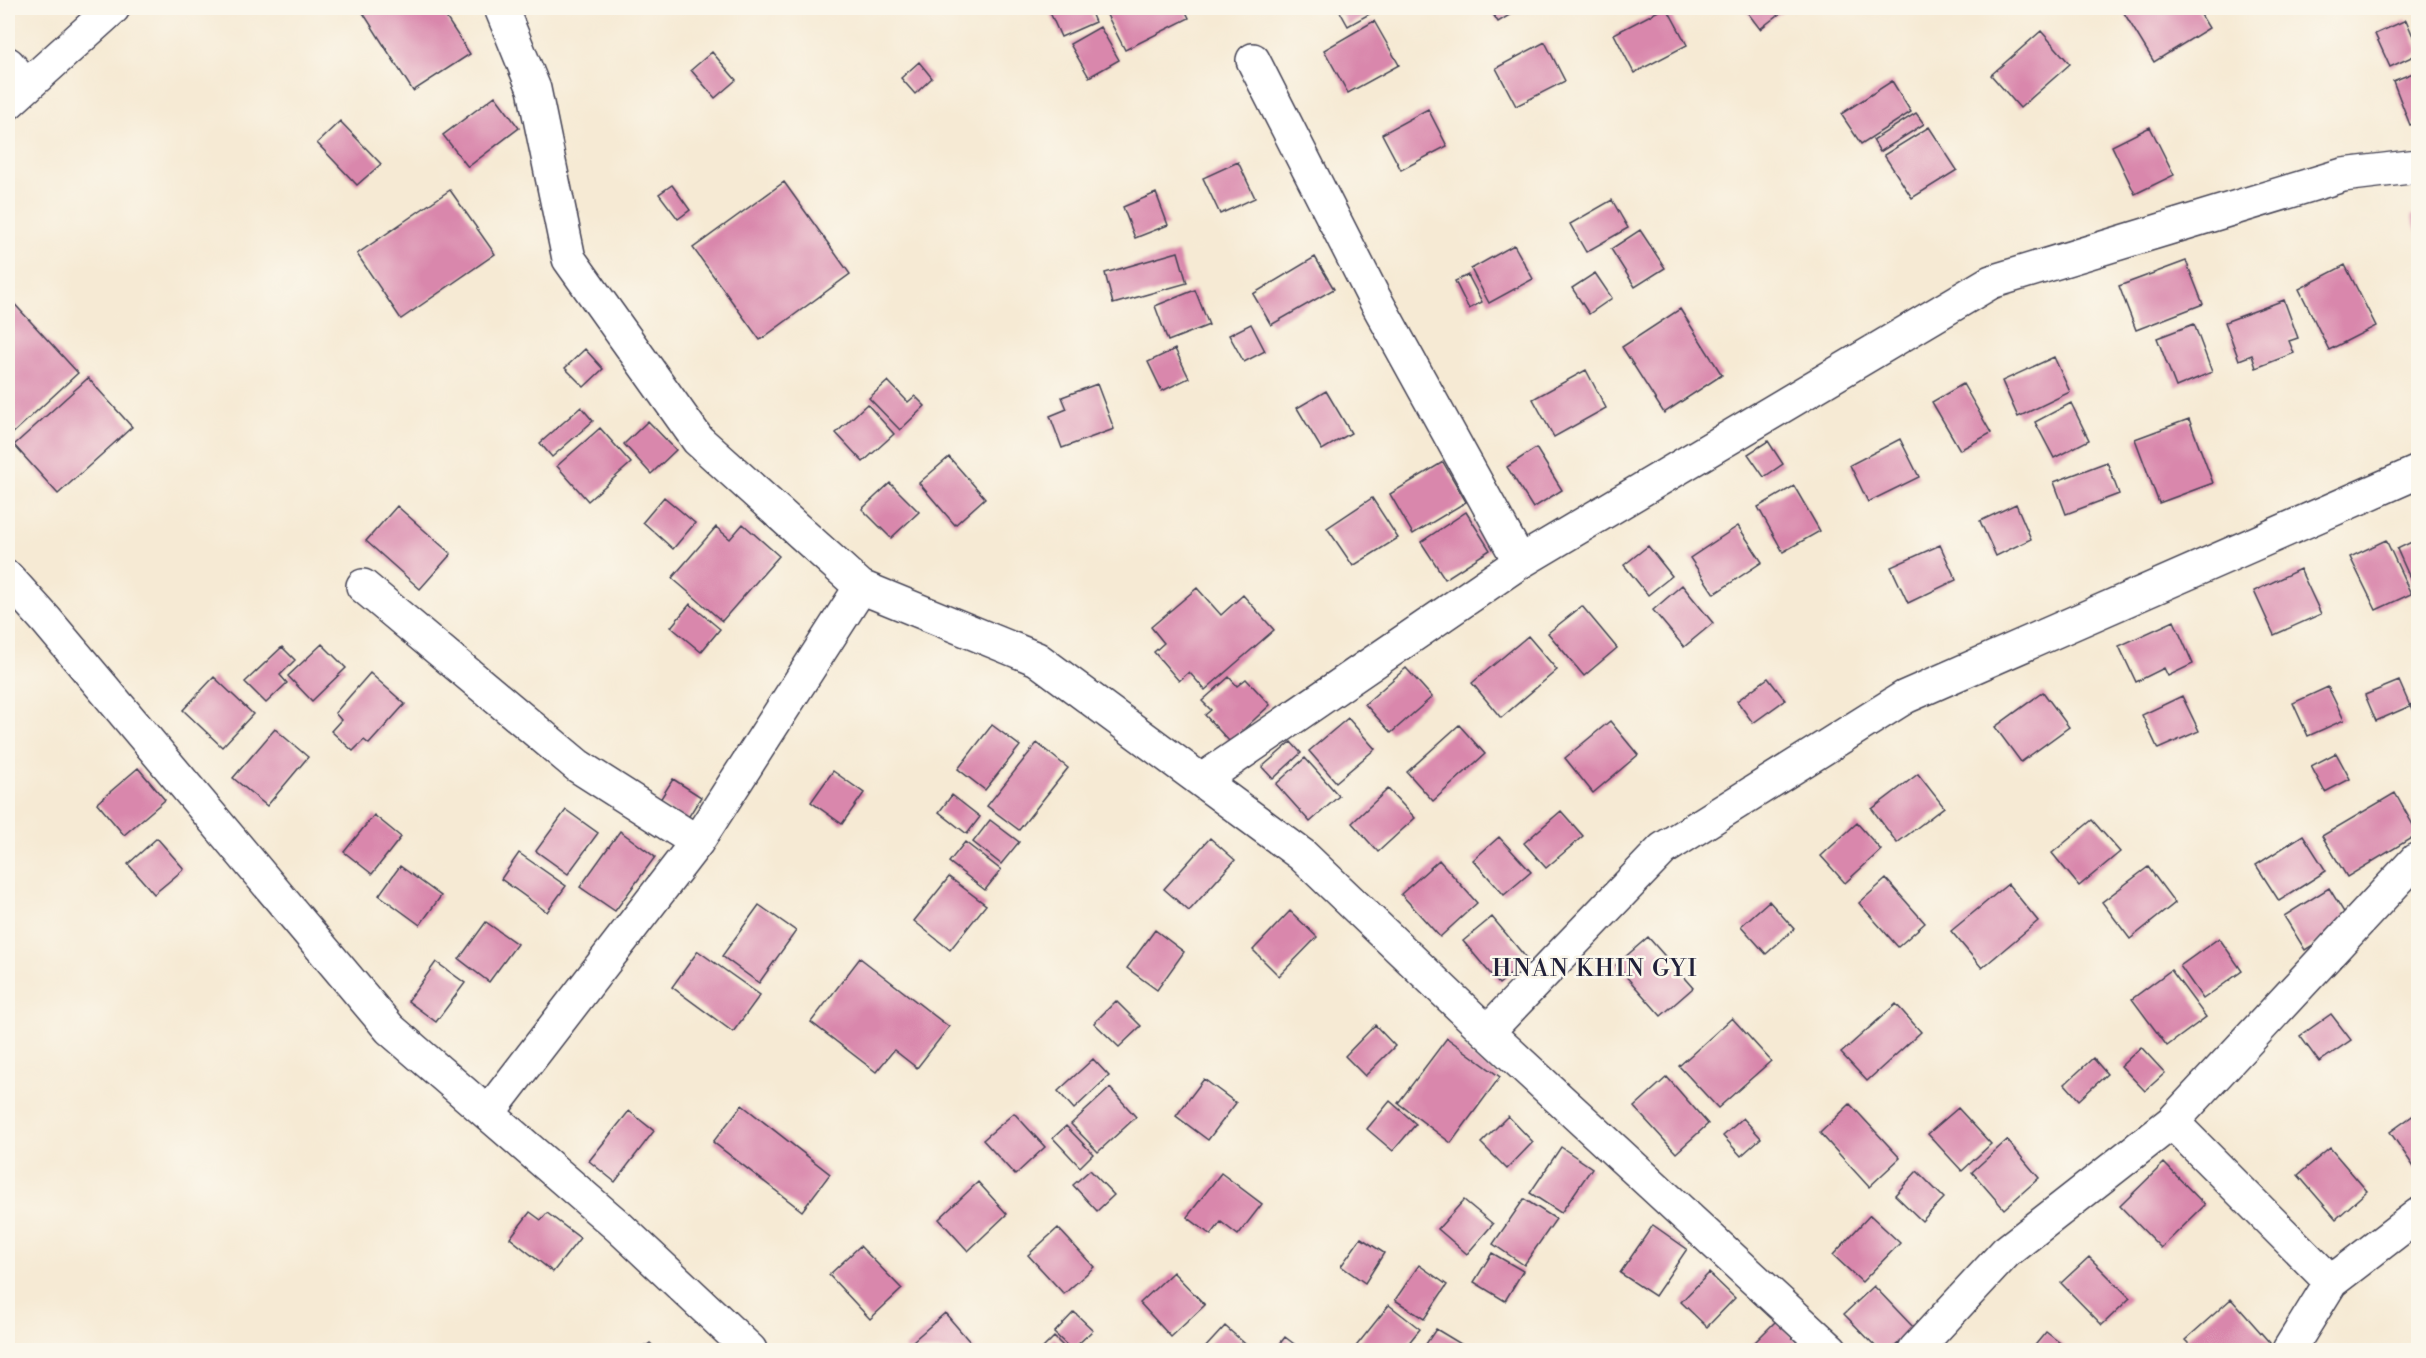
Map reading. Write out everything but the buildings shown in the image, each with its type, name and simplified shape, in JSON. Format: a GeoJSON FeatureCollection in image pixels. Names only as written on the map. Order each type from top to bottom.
{"type":"FeatureCollection","features":[{"type":"Feature","properties":{"kind":"street"},"geometry":{"type":"LineString","coordinates":[[14,84],[113,8]]}},
{"type":"Feature","properties":{"kind":"street"},"geometry":{"type":"LineString","coordinates":[[501,8],[534,89],[569,260],[698,440],[861,587],[1037,659],[1302,855],[1487,1032],[1831,1350]]}},
{"type":"Feature","properties":{"kind":"street"},"geometry":{"type":"LineString","coordinates":[[1253,60],[1372,294],[1520,562]]}},
{"type":"Feature","properties":{"kind":"street"},"geometry":{"type":"LineString","coordinates":[[1202,780],[1520,562],[1991,282],[2343,175],[2418,166]]}},
{"type":"Feature","properties":{"kind":"street"},"geometry":{"type":"LineString","coordinates":[[1487,1032],[1663,849],[1905,697],[2418,472]]}},
{"type":"Feature","properties":{"kind":"street"},"geometry":{"type":"LineString","coordinates":[[8,578],[129,718],[390,1029],[619,1227],[750,1350]]}},
{"type":"Feature","properties":{"kind":"street"},"geometry":{"type":"LineString","coordinates":[[363,586],[578,766],[697,842]]}},
{"type":"Feature","properties":{"kind":"street"},"geometry":{"type":"LineString","coordinates":[[488,1113],[697,842],[861,587]]}},
{"type":"Feature","properties":{"kind":"street"},"geometry":{"type":"LineString","coordinates":[[1915,1350],[2006,1252],[2172,1122],[2416,860]]}},
{"type":"Feature","properties":{"kind":"street"},"geometry":{"type":"LineString","coordinates":[[2172,1122],[2331,1282]]}},
{"type":"Feature","properties":{"kind":"street"},"geometry":{"type":"LineString","coordinates":[[2289,1350],[2331,1282],[2418,1215]]}},
{"type":"Feature","properties":{"kind":"district","name":"HNAN KHIN GYI"},"geometry":{"type":"Point","coordinates":[1595,969]}}]}
